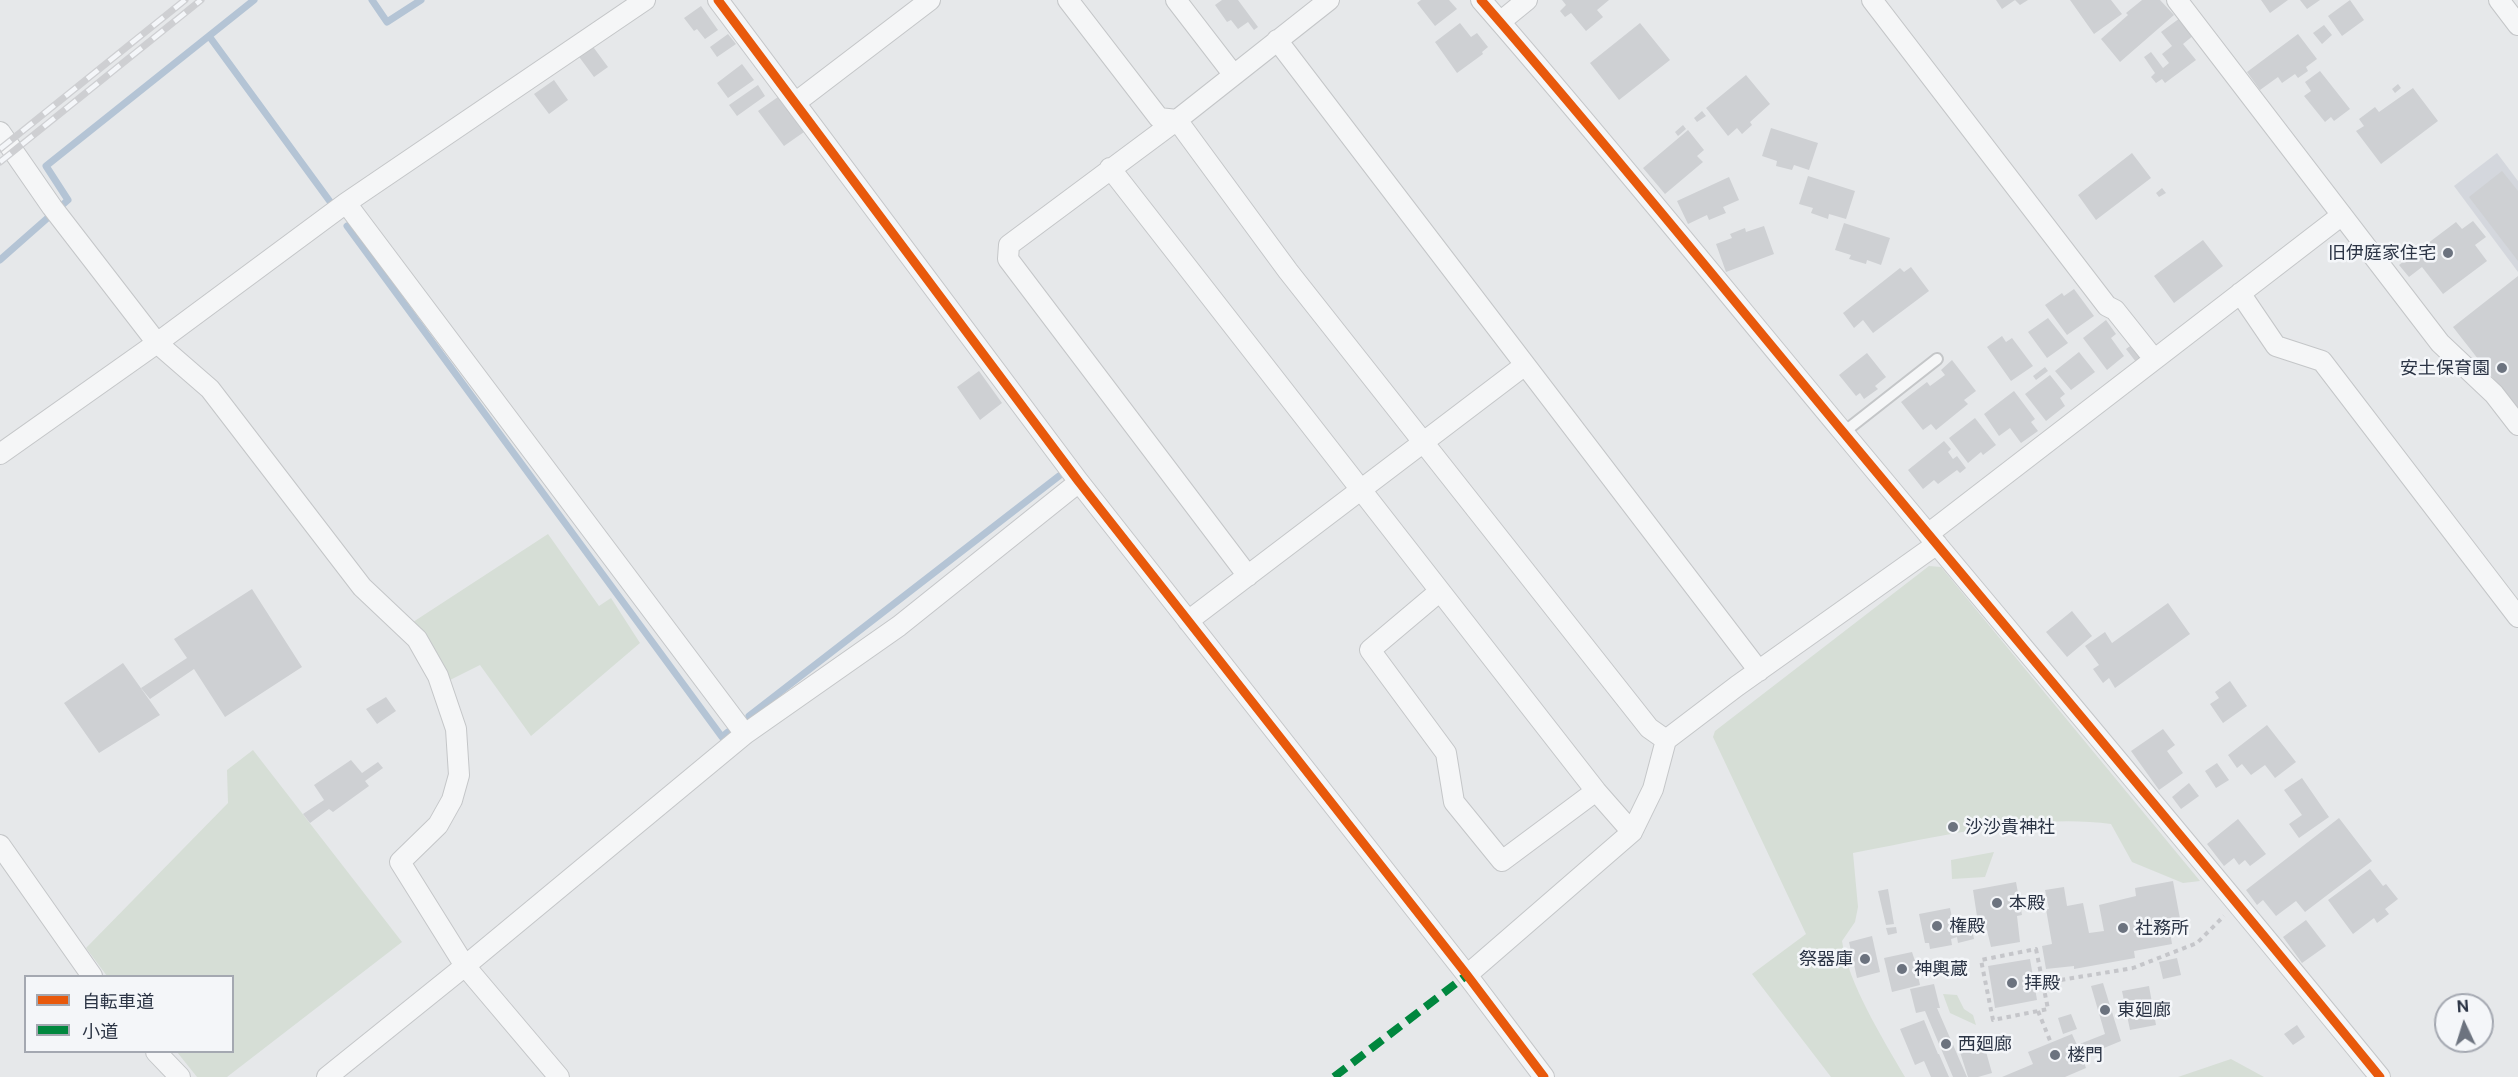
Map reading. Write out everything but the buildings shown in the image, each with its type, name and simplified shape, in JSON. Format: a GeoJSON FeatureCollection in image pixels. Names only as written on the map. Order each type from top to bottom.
{"type":"FeatureCollection","features":[{"type":"Feature","properties":{"kind":"street"},"geometry":{"type":"LineString","coordinates":[[0,454],[158,343],[346,203],[645,0]]}},
{"type":"Feature","properties":{"kind":"street"},"geometry":{"type":"LineString","coordinates":[[718,0],[1079,482],[1467,975],[1544,1077]]}},
{"type":"Feature","properties":{"kind":"street"},"geometry":{"type":"LineString","coordinates":[[795,103],[930,0]]}},
{"type":"Feature","properties":{"kind":"street"},"geometry":{"type":"LineString","coordinates":[[1068,0],[1159,118],[1177,120],[1288,271],[1425,441],[1649,728],[1666,740]]}},
{"type":"Feature","properties":{"kind":"street"},"geometry":{"type":"LineString","coordinates":[[1176,0],[1233,74]]}},
{"type":"Feature","properties":{"kind":"street"},"geometry":{"type":"LineString","coordinates":[[1481,0],[1567,98],[2380,1077]]}},
{"type":"Feature","properties":{"kind":"street"},"geometry":{"type":"LineString","coordinates":[[1500,22],[1527,0]]}},
{"type":"Feature","properties":{"kind":"street"},"geometry":{"type":"LineString","coordinates":[[1872,0],[2107,306],[2115,310],[2154,359]]}},
{"type":"Feature","properties":{"kind":"street"},"geometry":{"type":"LineString","coordinates":[[2177,0],[2440,343],[2494,394],[2518,425]]}},
{"type":"Feature","properties":{"kind":"street"},"geometry":{"type":"LineString","coordinates":[[2499,0],[2518,25]]}},
{"type":"Feature","properties":{"kind":"street"},"geometry":{"type":"LineString","coordinates":[[1248,576],[1008,259],[1008,245],[1177,120],[1324,1]]}},
{"type":"Feature","properties":{"kind":"street"},"geometry":{"type":"LineString","coordinates":[[1277,40],[1759,671]]}},
{"type":"Feature","properties":{"kind":"street"},"geometry":{"type":"LineString","coordinates":[[0,132],[55,211],[158,343],[210,389],[362,587],[417,639],[438,676],[456,729],[459,775],[452,800],[438,825],[400,861],[465,966],[559,1077]]}},
{"type":"Feature","properties":{"kind":"street"},"geometry":{"type":"LineString","coordinates":[[1110,168],[1596,791],[1632,832]]}},
{"type":"Feature","properties":{"kind":"street"},"geometry":{"type":"LineString","coordinates":[[346,203],[745,734]]}},
{"type":"Feature","properties":{"kind":"street"},"geometry":{"type":"LineString","coordinates":[[1467,975],[1632,832],[1653,789],[1666,740],[1933,539],[2154,359],[2342,215]]}},
{"type":"Feature","properties":{"kind":"street"},"geometry":{"type":"LineString","coordinates":[[2240,293],[2276,346],[2322,361],[2518,617]]}},
{"type":"Feature","properties":{"kind":"street"},"geometry":{"type":"LineString","coordinates":[[1188,621],[1525,365]]}},
{"type":"Feature","properties":{"kind":"street"},"geometry":{"type":"LineString","coordinates":[[327,1077],[745,734],[899,626],[1079,482]]}},
{"type":"Feature","properties":{"kind":"street"},"geometry":{"type":"LineString","coordinates":[[1440,591],[1370,650],[1446,753],[1454,802],[1502,861],[1596,791]]}},
{"type":"Feature","properties":{"kind":"street"},"geometry":{"type":"LineString","coordinates":[[0,845],[91,975]]}},
{"type":"Feature","properties":{"kind":"street"},"geometry":{"type":"LineString","coordinates":[[157,1053],[180,1077]]}},
{"type":"Feature","properties":{"kind":"lane"},"geometry":{"type":"LineString","coordinates":[[1844,432],[1937,359]]}},
{"type":"Feature","properties":{"kind":"path"},"geometry":{"type":"LineString","coordinates":[[2043,983],[2133,968],[2197,943],[2237,902]]}},
{"type":"Feature","properties":{"kind":"path"},"geometry":{"type":"LineString","coordinates":[[2036,949],[2043,983],[2048,1010],[1993,1020],[1981,960],[2036,949]]}},
{"type":"Feature","properties":{"kind":"path"},"geometry":{"type":"LineString","coordinates":[[2038,1011],[2051,1043]]}},
{"type":"Feature","properties":{"kind":"shaded area"},"geometry":{"type":"Polygon","coordinates":[[[2497,153],[2518,181],[2518,272],[2454,186],[2497,153]]]}},
{"type":"Feature","properties":{"kind":"shaded area"},"geometry":{"type":"Polygon","coordinates":[[[548,534],[599,606],[611,598],[640,643],[531,736],[480,665],[446,682],[410,624],[548,534]]]}},
{"type":"Feature","properties":{"kind":"shaded area"},"geometry":{"type":"Polygon","coordinates":[[[1929,566],[1941,567],[2200,881],[2183,883],[2132,862],[2111,824],[2080,821],[2015,824],[1853,853],[1858,907],[1855,922],[1842,941],[1851,975],[1868,1011],[1905,1077],[1831,1077],[1752,974],[1806,934],[1713,737],[1715,731],[1929,566]]]}},
{"type":"Feature","properties":{"kind":"shaded area"},"geometry":{"type":"Polygon","coordinates":[[[253,750],[402,942],[227,1077],[197,1077],[178,1053],[234,1053],[234,975],[106,975],[86,948],[228,803],[227,770],[253,750]]]}},
{"type":"Feature","properties":{"kind":"shaded area"},"geometry":{"type":"Polygon","coordinates":[[[1994,852],[1985,877],[1952,879],[1951,860],[1994,852]]]}},
{"type":"Feature","properties":{"kind":"shaded area"},"geometry":{"type":"Polygon","coordinates":[[[1943,994],[1957,995],[1964,1009],[1973,1015],[1976,1025],[1950,1013],[1943,994]]]}},
{"type":"Feature","properties":{"kind":"shaded area"},"geometry":{"type":"Polygon","coordinates":[[[2231,1059],[2264,1077],[2178,1077],[2231,1059]]]}},
{"type":"Feature","properties":{"kind":"waterway"},"geometry":{"type":"LineString","coordinates":[[0,260],[68,200],[46,166],[254,0]]}},
{"type":"Feature","properties":{"kind":"waterway"},"geometry":{"type":"LineString","coordinates":[[372,0],[387,22],[421,0]]}},
{"type":"Feature","properties":{"kind":"waterway"},"geometry":{"type":"LineString","coordinates":[[209,36],[334,207]]}},
{"type":"Feature","properties":{"kind":"waterway"},"geometry":{"type":"LineString","coordinates":[[347,226],[722,737],[728,732]]}},
{"type":"Feature","properties":{"kind":"waterway"},"geometry":{"type":"LineString","coordinates":[[749,716],[1059,476]]}},
{"type":"Feature","properties":{"kind":"railway"},"geometry":{"type":"LineString","coordinates":[[0,149],[185,0]]}},
{"type":"Feature","properties":{"kind":"railway"},"geometry":{"type":"LineString","coordinates":[[0,162],[201,0]]}},
{"type":"Feature","properties":{"kind":"marked path"},"geometry":{"type":"LineString","coordinates":[[1334,1077],[1467,975]]}},
{"type":"Feature","properties":{"kind":"cycle path"},"geometry":{"type":"LineString","coordinates":[[718,0],[1079,482],[1467,975],[1544,1077]]}},
{"type":"Feature","properties":{"kind":"cycle path"},"geometry":{"type":"LineString","coordinates":[[1481,0],[1618,161],[2380,1077]]}},
{"type":"Feature","properties":{"kind":"place","name":"旧伊庭家住宅"},"geometry":{"type":"Point","coordinates":[2448,253]}},
{"type":"Feature","properties":{"kind":"place","name":"安土保育園"},"geometry":{"type":"Point","coordinates":[2502,368]}},
{"type":"Feature","properties":{"kind":"place","name":"沙沙貴神社"},"geometry":{"type":"Point","coordinates":[1953,827]}},
{"type":"Feature","properties":{"kind":"place","name":"本殿"},"geometry":{"type":"Point","coordinates":[1997,903]}},
{"type":"Feature","properties":{"kind":"place","name":"権殿"},"geometry":{"type":"Point","coordinates":[1937,926]}},
{"type":"Feature","properties":{"kind":"place","name":"社務所"},"geometry":{"type":"Point","coordinates":[2123,928]}},
{"type":"Feature","properties":{"kind":"place","name":"祭器庫"},"geometry":{"type":"Point","coordinates":[1865,959]}},
{"type":"Feature","properties":{"kind":"place","name":"神輿蔵"},"geometry":{"type":"Point","coordinates":[1902,969]}},
{"type":"Feature","properties":{"kind":"place","name":"拝殿"},"geometry":{"type":"Point","coordinates":[2012,983]}},
{"type":"Feature","properties":{"kind":"place","name":"東廻廊"},"geometry":{"type":"Point","coordinates":[2105,1010]}},
{"type":"Feature","properties":{"kind":"place","name":"西廻廊"},"geometry":{"type":"Point","coordinates":[1946,1044]}},
{"type":"Feature","properties":{"kind":"place","name":"楼門"},"geometry":{"type":"Point","coordinates":[2055,1055]}}]}
